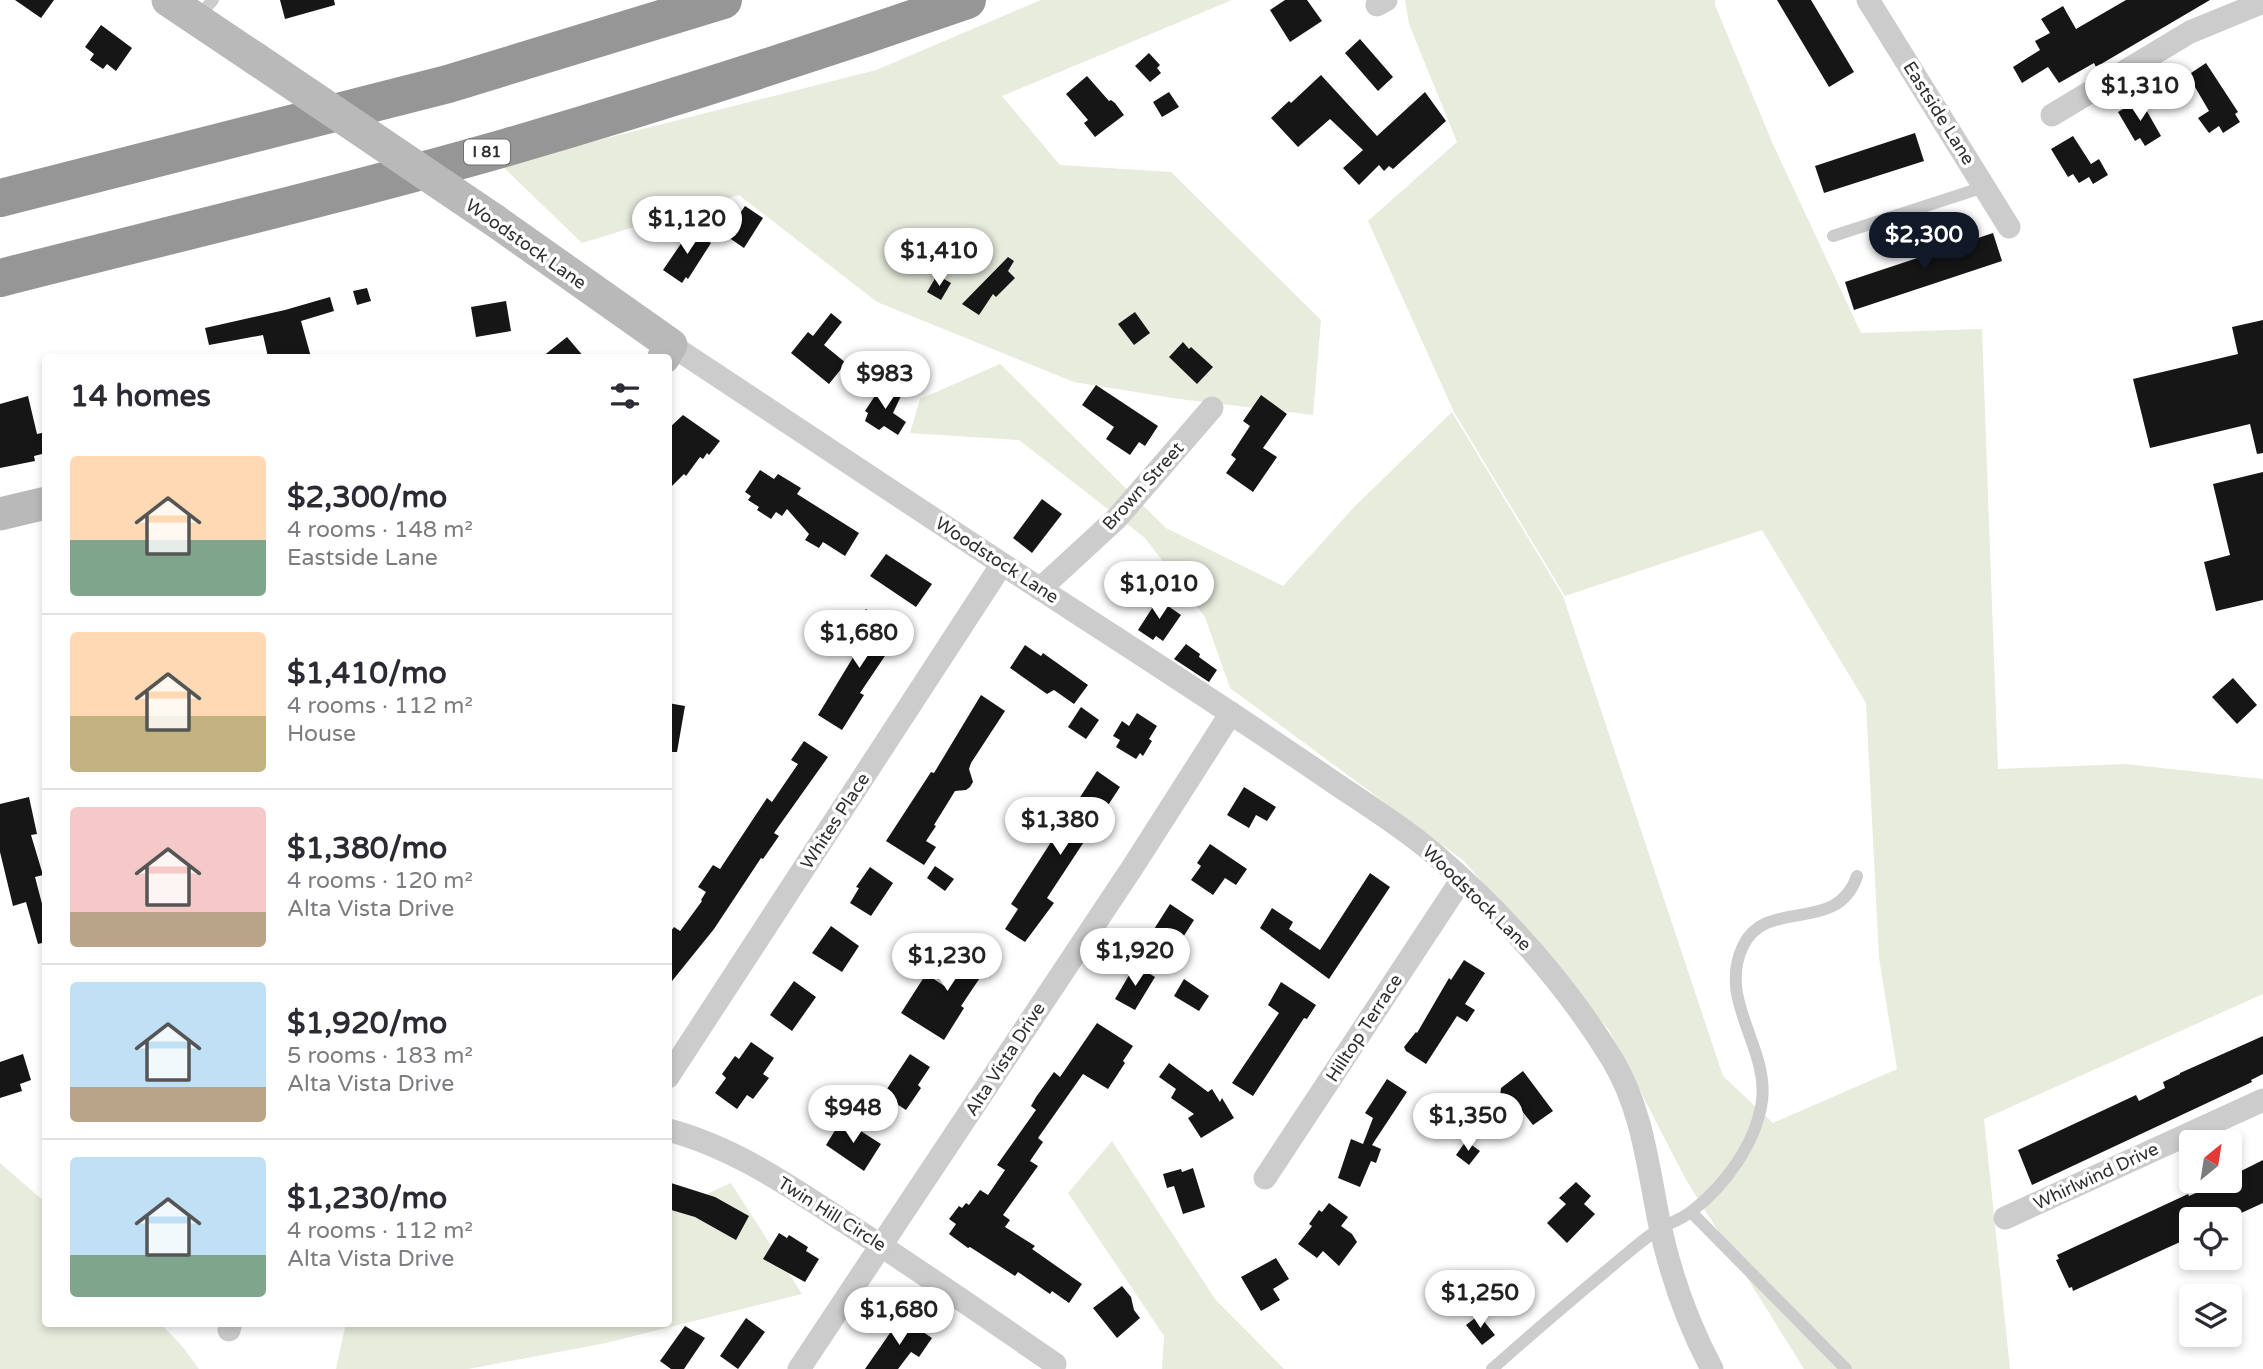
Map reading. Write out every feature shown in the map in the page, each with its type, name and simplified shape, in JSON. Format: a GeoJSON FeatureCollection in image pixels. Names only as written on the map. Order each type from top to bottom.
{"type":"FeatureCollection","features":[{"type":"Feature","properties":{"kind":"highway"},"geometry":{"type":"LineString","coordinates":[[0,198],[448,84],[723,0]]}},
{"type":"Feature","properties":{"kind":"highway","name":"I 81"},"geometry":{"type":"LineString","coordinates":[[0,278],[318,198],[517,144],[659,103],[967,0]]}},
{"type":"Feature","properties":{"kind":"street","name":"Woodstock Lane"},"geometry":{"type":"LineString","coordinates":[[168,0],[205,9],[256,59],[494,220],[668,351],[1231,713],[1429,849],[1462,878],[1530,948],[1611,1058],[1623,1081],[1647,1153],[1661,1228],[1681,1301],[1712,1369]]}},
{"type":"Feature","properties":{"kind":"street","name":"Eastside Lane"},"geometry":{"type":"LineString","coordinates":[[1868,0],[2009,227]]}},
{"type":"Feature","properties":{"kind":"street"},"geometry":{"type":"LineString","coordinates":[[2052,115],[2190,32],[2263,2]]}},
{"type":"Feature","properties":{"kind":"street","name":"Brown Street"},"geometry":{"type":"LineString","coordinates":[[1040,589],[1117,518],[1212,408]]}},
{"type":"Feature","properties":{"kind":"street"},"geometry":{"type":"LineString","coordinates":[[0,514],[42,504]]}},
{"type":"Feature","properties":{"kind":"street","name":"Whites Place"},"geometry":{"type":"LineString","coordinates":[[672,1071],[1002,564]]}},
{"type":"Feature","properties":{"kind":"street","name":"Alta Vista Drive"},"geometry":{"type":"LineString","coordinates":[[799,1369],[1126,877],[1231,713]]}},
{"type":"Feature","properties":{"kind":"street","name":"Hilltop Terrace"},"geometry":{"type":"LineString","coordinates":[[1265,1178],[1462,878]]}},
{"type":"Feature","properties":{"kind":"street","name":"Whirlwind Drive"},"geometry":{"type":"LineString","coordinates":[[2004,1218],[2263,1100]]}},
{"type":"Feature","properties":{"kind":"street","name":"Twin Hill Circle"},"geometry":{"type":"LineString","coordinates":[[672,1131],[704,1141],[737,1156],[806,1196],[1055,1364]]}},
{"type":"Feature","properties":{"kind":"lane"},"geometry":{"type":"LineString","coordinates":[[1833,236],[1984,187]]}},
{"type":"Feature","properties":{"kind":"lane"},"geometry":{"type":"LineString","coordinates":[[1492,1369],[1552,1315],[1661,1228],[1691,1212],[1717,1188],[1734,1166],[1754,1129],[1762,1100],[1760,1069],[1738,1007],[1735,987],[1742,948],[1749,936],[1760,926],[1773,920],[1834,907],[1847,896],[1857,876]]}},
{"type":"Feature","properties":{"kind":"lane"},"geometry":{"type":"LineString","coordinates":[[1691,1212],[1846,1369]]}},
{"type":"Feature","properties":{"kind":"shaded area"},"geometry":{"type":"Polygon","coordinates":[[[1041,0],[1232,0],[1002,96],[1060,165],[1171,172],[1321,320],[1313,415],[1179,399],[1074,382],[877,302],[739,195],[582,243],[501,165],[876,70],[1041,0]]]}},
{"type":"Feature","properties":{"kind":"shaded area"},"geometry":{"type":"Polygon","coordinates":[[[1405,0],[1715,0],[1772,142],[1861,333],[1982,329],[1998,769],[2125,764],[2263,779],[2263,994],[1984,1119],[2010,1369],[1804,1369],[1685,1178],[1609,1030],[1464,861],[1230,688],[1205,617],[1145,538],[1019,440],[910,433],[920,399],[1000,364],[1166,528],[1283,586],[1354,507],[1452,412],[1563,596],[1723,1076],[1773,1123],[1897,1069],[1879,958],[1866,703],[1762,530],[1565,596],[1454,412],[1368,221],[1457,142],[1409,24],[1405,0]]]}},
{"type":"Feature","properties":{"kind":"shaded area"},"geometry":{"type":"Polygon","coordinates":[[[1112,1141],[1215,1299],[1284,1369],[1162,1369],[1164,1336],[1068,1193],[1112,1141]]]}},
{"type":"Feature","properties":{"kind":"shaded area"},"geometry":{"type":"Polygon","coordinates":[[[0,1163],[42,1199],[42,1327],[164,1327],[199,1369],[0,1369],[0,1163]]]}},
{"type":"Feature","properties":{"kind":"shaded area"},"geometry":{"type":"Polygon","coordinates":[[[731,1183],[802,1294],[672,1326],[672,1210],[731,1183]]]}},
{"type":"Feature","properties":{"kind":"shaded area"},"geometry":{"type":"Polygon","coordinates":[[[345,1327],[670,1327],[606,1343],[468,1369],[336,1369],[345,1327]]]}},
{"type":"Feature","properties":{"kind":"building"},"geometry":{"type":"Polygon","coordinates":[[[15,0],[54,0],[41,18],[15,0]]]}},
{"type":"Feature","properties":{"kind":"building"},"geometry":{"type":"Polygon","coordinates":[[[280,0],[334,0],[335,5],[285,19],[280,0]]]}},
{"type":"Feature","properties":{"kind":"building"},"geometry":{"type":"Polygon","coordinates":[[[1285,0],[1307,0],[1322,21],[1290,42],[1270,10],[1285,0]]]}},
{"type":"Feature","properties":{"kind":"building"},"geometry":{"type":"Polygon","coordinates":[[[1777,0],[1811,0],[1854,72],[1829,87],[1777,0]]]}},
{"type":"Feature","properties":{"kind":"building"},"geometry":{"type":"Polygon","coordinates":[[[2126,0],[2210,0],[2096,67],[2094,63],[2059,83],[2048,67],[2022,83],[2013,67],[2040,50],[2035,41],[2050,33],[2041,19],[2063,6],[2076,29],[2126,0]]]}},
{"type":"Feature","properties":{"kind":"building"},"geometry":{"type":"Polygon","coordinates":[[[101,25],[132,48],[116,71],[107,64],[103,69],[90,60],[94,54],[85,47],[101,25]]]}},
{"type":"Feature","properties":{"kind":"building"},"geometry":{"type":"Polygon","coordinates":[[[1360,39],[1393,77],[1378,91],[1345,53],[1360,39]]]}},
{"type":"Feature","properties":{"kind":"building"},"geometry":{"type":"Polygon","coordinates":[[[1149,53],[1160,65],[1157,68],[1161,73],[1150,82],[1135,66],[1149,53]]]}},
{"type":"Feature","properties":{"kind":"building"},"geometry":{"type":"Polygon","coordinates":[[[2206,63],[2238,112],[2235,114],[2240,122],[2223,133],[2219,126],[2209,133],[2198,118],[2209,111],[2188,75],[2206,63]]]}},
{"type":"Feature","properties":{"kind":"building"},"geometry":{"type":"Polygon","coordinates":[[[1321,75],[1377,136],[1425,92],[1446,121],[1393,169],[1389,166],[1384,171],[1379,165],[1359,185],[1343,168],[1363,150],[1330,119],[1298,147],[1271,118],[1321,75]]]}},
{"type":"Feature","properties":{"kind":"building"},"geometry":{"type":"Polygon","coordinates":[[[1087,76],[1124,115],[1095,137],[1084,123],[1088,120],[1066,94],[1087,76]]]}},
{"type":"Feature","properties":{"kind":"building"},"geometry":{"type":"Polygon","coordinates":[[[1169,92],[1179,107],[1162,117],[1153,102],[1169,92]]]}},
{"type":"Feature","properties":{"kind":"building"},"geometry":{"type":"Polygon","coordinates":[[[2140,99],[2161,136],[2145,146],[2140,138],[2135,141],[2118,112],[2140,99]]]}},
{"type":"Feature","properties":{"kind":"building"},"geometry":{"type":"Polygon","coordinates":[[[1915,133],[1924,161],[1824,193],[1815,166],[1915,133]]]}},
{"type":"Feature","properties":{"kind":"building"},"geometry":{"type":"Polygon","coordinates":[[[2073,136],[2091,164],[2099,159],[2108,175],[2093,184],[2089,177],[2079,183],[2073,174],[2068,177],[2051,149],[2073,136]]]}},
{"type":"Feature","properties":{"kind":"building"},"geometry":{"type":"Polygon","coordinates":[[[745,206],[763,218],[744,248],[725,235],[745,206]]]}},
{"type":"Feature","properties":{"kind":"building"},"geometry":{"type":"Polygon","coordinates":[[[691,229],[711,243],[688,279],[686,277],[682,283],[663,270],[691,229]]]}},
{"type":"Feature","properties":{"kind":"building"},"geometry":{"type":"Polygon","coordinates":[[[1993,233],[2002,261],[1854,310],[1845,282],[1993,233]]]}},
{"type":"Feature","properties":{"kind":"building"},"geometry":{"type":"Polygon","coordinates":[[[1008,257],[1014,261],[1008,271],[1015,278],[996,297],[993,294],[979,315],[962,304],[1008,257]]]}},
{"type":"Feature","properties":{"kind":"building"},"geometry":{"type":"Polygon","coordinates":[[[937,275],[951,283],[941,300],[927,292],[937,275]]]}},
{"type":"Feature","properties":{"kind":"building"},"geometry":{"type":"Polygon","coordinates":[[[367,288],[371,301],[357,305],[353,291],[367,288]]]}},
{"type":"Feature","properties":{"kind":"building"},"geometry":{"type":"Polygon","coordinates":[[[330,297],[334,311],[301,321],[310,354],[267,354],[263,335],[209,345],[205,328],[330,297]]]}},
{"type":"Feature","properties":{"kind":"building"},"geometry":{"type":"Polygon","coordinates":[[[506,301],[511,331],[476,337],[471,307],[506,301]]]}},
{"type":"Feature","properties":{"kind":"building"},"geometry":{"type":"Polygon","coordinates":[[[1135,312],[1150,333],[1134,345],[1118,324],[1135,312]]]}},
{"type":"Feature","properties":{"kind":"building"},"geometry":{"type":"Polygon","coordinates":[[[831,313],[842,322],[824,345],[846,363],[829,384],[791,353],[808,332],[813,336],[831,313]]]}},
{"type":"Feature","properties":{"kind":"building"},"geometry":{"type":"Polygon","coordinates":[[[2263,320],[2263,453],[2257,454],[2250,424],[2150,448],[2133,379],[2238,354],[2232,327],[2263,320]]]}},
{"type":"Feature","properties":{"kind":"building"},"geometry":{"type":"Polygon","coordinates":[[[567,337],[581,354],[546,354],[567,337]]]}},
{"type":"Feature","properties":{"kind":"building"},"geometry":{"type":"Polygon","coordinates":[[[1183,342],[1213,367],[1197,384],[1169,357],[1183,342]]]}},
{"type":"Feature","properties":{"kind":"building"},"geometry":{"type":"Polygon","coordinates":[[[880,358],[894,367],[883,382],[870,373],[880,358]]]}},
{"type":"Feature","properties":{"kind":"building"},"geometry":{"type":"Polygon","coordinates":[[[882,385],[901,396],[893,413],[906,422],[898,435],[884,426],[879,430],[865,421],[868,413],[865,411],[882,385]]]}},
{"type":"Feature","properties":{"kind":"building"},"geometry":{"type":"Polygon","coordinates":[[[1096,385],[1158,426],[1145,446],[1139,442],[1130,455],[1106,439],[1114,427],[1082,405],[1096,385]]]}},
{"type":"Feature","properties":{"kind":"building"},"geometry":{"type":"Polygon","coordinates":[[[1261,395],[1287,414],[1263,448],[1277,457],[1253,492],[1226,473],[1236,459],[1231,455],[1250,426],[1243,421],[1261,395]]]}},
{"type":"Feature","properties":{"kind":"building"},"geometry":{"type":"Polygon","coordinates":[[[28,396],[37,434],[42,433],[42,454],[34,456],[35,461],[0,468],[0,404],[28,396]]]}},
{"type":"Feature","properties":{"kind":"building"},"geometry":{"type":"Polygon","coordinates":[[[683,415],[720,441],[709,455],[707,453],[703,459],[700,457],[686,476],[684,474],[672,486],[672,425],[683,415]]]}},
{"type":"Feature","properties":{"kind":"building"},"geometry":{"type":"Polygon","coordinates":[[[760,470],[774,479],[778,474],[801,488],[797,494],[859,533],[845,556],[823,542],[819,548],[805,540],[809,534],[787,509],[782,516],[776,512],[771,519],[757,510],[759,507],[748,500],[751,496],[745,492],[760,470]]]}},
{"type":"Feature","properties":{"kind":"building"},"geometry":{"type":"Polygon","coordinates":[[[2263,472],[2263,600],[2216,611],[2204,562],[2230,555],[2213,484],[2263,472]]]}},
{"type":"Feature","properties":{"kind":"building"},"geometry":{"type":"Polygon","coordinates":[[[1042,499],[1062,514],[1032,553],[1013,538],[1042,499]]]}},
{"type":"Feature","properties":{"kind":"building"},"geometry":{"type":"Polygon","coordinates":[[[886,554],[932,584],[916,607],[870,576],[886,554]]]}},
{"type":"Feature","properties":{"kind":"building"},"geometry":{"type":"Polygon","coordinates":[[[1158,599],[1181,615],[1163,641],[1156,636],[1153,640],[1138,630],[1158,599]]]}},
{"type":"Feature","properties":{"kind":"building"},"geometry":{"type":"Polygon","coordinates":[[[866,609],[891,626],[889,628],[899,635],[860,693],[864,695],[842,730],[818,715],[866,636],[854,628],[866,609]]]}},
{"type":"Feature","properties":{"kind":"building"},"geometry":{"type":"Polygon","coordinates":[[[1186,644],[1217,670],[1209,682],[1174,659],[1186,644]]]}},
{"type":"Feature","properties":{"kind":"building"},"geometry":{"type":"Polygon","coordinates":[[[1025,645],[1041,656],[1043,653],[1088,685],[1074,704],[1054,690],[1047,694],[1010,668],[1025,645]]]}},
{"type":"Feature","properties":{"kind":"building"},"geometry":{"type":"Polygon","coordinates":[[[2233,678],[2257,705],[2237,724],[2212,697],[2233,678]]]}},
{"type":"Feature","properties":{"kind":"building"},"geometry":{"type":"Polygon","coordinates":[[[981,695],[1005,711],[971,763],[969,769],[973,782],[970,787],[955,791],[934,825],[936,826],[926,841],[936,847],[924,865],[886,841],[931,772],[934,773],[981,695]]]}},
{"type":"Feature","properties":{"kind":"building"},"geometry":{"type":"Polygon","coordinates":[[[672,704],[685,706],[677,752],[672,752],[672,704]]]}},
{"type":"Feature","properties":{"kind":"building"},"geometry":{"type":"Polygon","coordinates":[[[1081,707],[1099,720],[1086,739],[1068,727],[1081,707]]]}},
{"type":"Feature","properties":{"kind":"building"},"geometry":{"type":"Polygon","coordinates":[[[1137,713],[1157,726],[1143,756],[1140,753],[1136,759],[1116,747],[1120,740],[1113,736],[1122,721],[1129,726],[1137,713]]]}},
{"type":"Feature","properties":{"kind":"building"},"geometry":{"type":"Polygon","coordinates":[[[804,741],[828,757],[774,833],[779,836],[763,859],[761,858],[714,929],[672,981],[672,930],[674,927],[680,931],[702,901],[706,892],[698,887],[713,865],[720,869],[767,798],[772,802],[798,764],[791,760],[804,741]]]}},
{"type":"Feature","properties":{"kind":"building"},"geometry":{"type":"Polygon","coordinates":[[[1097,771],[1120,787],[1047,898],[1054,903],[1025,942],[1005,929],[1018,909],[1011,904],[1097,771]]]}},
{"type":"Feature","properties":{"kind":"building"},"geometry":{"type":"Polygon","coordinates":[[[1244,787],[1276,807],[1267,821],[1256,815],[1249,828],[1227,815],[1244,787]]]}},
{"type":"Feature","properties":{"kind":"building"},"geometry":{"type":"Polygon","coordinates":[[[29,797],[37,834],[31,835],[42,872],[42,875],[35,877],[42,904],[42,943],[38,944],[26,902],[13,906],[0,852],[0,804],[29,797]]]}},
{"type":"Feature","properties":{"kind":"building"},"geometry":{"type":"Polygon","coordinates":[[[1210,844],[1247,869],[1236,885],[1225,878],[1213,895],[1191,880],[1201,866],[1197,863],[1210,844]]]}},
{"type":"Feature","properties":{"kind":"building"},"geometry":{"type":"Polygon","coordinates":[[[935,866],[954,879],[945,891],[927,878],[935,866]]]}},
{"type":"Feature","properties":{"kind":"building"},"geometry":{"type":"Polygon","coordinates":[[[870,867],[893,883],[871,916],[850,903],[859,888],[856,887],[870,867]]]}},
{"type":"Feature","properties":{"kind":"building"},"geometry":{"type":"Polygon","coordinates":[[[1370,873],[1390,887],[1329,979],[1260,928],[1272,908],[1293,922],[1289,929],[1320,950],[1370,873]]]}},
{"type":"Feature","properties":{"kind":"building"},"geometry":{"type":"Polygon","coordinates":[[[1170,904],[1194,920],[1173,953],[1149,937],[1170,904]]]}},
{"type":"Feature","properties":{"kind":"building"},"geometry":{"type":"Polygon","coordinates":[[[831,926],[859,946],[842,972],[812,953],[831,926]]]}},
{"type":"Feature","properties":{"kind":"building"},"geometry":{"type":"Polygon","coordinates":[[[964,939],[994,957],[961,1006],[964,1008],[944,1040],[901,1013],[926,974],[946,987],[966,958],[956,951],[964,939]]]}},
{"type":"Feature","properties":{"kind":"building"},"geometry":{"type":"Polygon","coordinates":[[[1464,960],[1485,973],[1465,1004],[1475,1010],[1467,1022],[1457,1016],[1426,1064],[1404,1047],[1417,1033],[1449,978],[1451,980],[1464,960]]]}},
{"type":"Feature","properties":{"kind":"building"},"geometry":{"type":"Polygon","coordinates":[[[1135,965],[1155,977],[1135,1010],[1115,999],[1135,965]]]}},
{"type":"Feature","properties":{"kind":"building"},"geometry":{"type":"Polygon","coordinates":[[[1184,979],[1209,996],[1199,1011],[1174,996],[1184,979]]]}},
{"type":"Feature","properties":{"kind":"building"},"geometry":{"type":"Polygon","coordinates":[[[794,981],[816,997],[792,1031],[770,1015],[794,981]]]}},
{"type":"Feature","properties":{"kind":"building"},"geometry":{"type":"Polygon","coordinates":[[[1281,982],[1316,1005],[1307,1019],[1304,1018],[1253,1096],[1232,1083],[1279,1013],[1268,1005],[1281,982]]]}},
{"type":"Feature","properties":{"kind":"building"},"geometry":{"type":"Polygon","coordinates":[[[1097,1023],[1133,1046],[1123,1061],[1125,1063],[1108,1089],[1083,1074],[1038,1138],[1043,1142],[1030,1161],[1038,1166],[1003,1215],[1010,1220],[1005,1227],[1035,1246],[1032,1249],[1082,1284],[1069,1303],[1052,1291],[1050,1294],[1018,1272],[1015,1276],[968,1248],[949,1234],[956,1224],[949,1219],[959,1206],[962,1208],[966,1203],[969,1205],[980,1190],[988,1195],[1005,1170],[997,1165],[1036,1110],[1031,1106],[1036,1097],[1054,1072],[1060,1077],[1097,1023]]]}},
{"type":"Feature","properties":{"kind":"building"},"geometry":{"type":"Polygon","coordinates":[[[2263,1036],[2263,1074],[2251,1080],[2252,1082],[2032,1185],[2018,1150],[2136,1095],[2139,1101],[2165,1088],[2163,1082],[2180,1073],[2263,1036]]]}},
{"type":"Feature","properties":{"kind":"building"},"geometry":{"type":"Polygon","coordinates":[[[751,1042],[774,1058],[763,1074],[769,1078],[753,1099],[747,1095],[737,1109],[715,1093],[726,1078],[722,1074],[735,1056],[739,1059],[751,1042]]]}},
{"type":"Feature","properties":{"kind":"building"},"geometry":{"type":"Polygon","coordinates":[[[23,1054],[31,1080],[20,1084],[22,1091],[0,1098],[0,1062],[23,1054]]]}},
{"type":"Feature","properties":{"kind":"building"},"geometry":{"type":"Polygon","coordinates":[[[910,1054],[930,1067],[918,1085],[921,1088],[906,1110],[883,1095],[910,1054]]]}},
{"type":"Feature","properties":{"kind":"building"},"geometry":{"type":"Polygon","coordinates":[[[1169,1063],[1208,1092],[1212,1089],[1220,1102],[1222,1098],[1234,1118],[1201,1138],[1188,1118],[1194,1114],[1171,1098],[1176,1089],[1159,1077],[1169,1063]]]}},
{"type":"Feature","properties":{"kind":"building"},"geometry":{"type":"Polygon","coordinates":[[[1523,1071],[1553,1111],[1533,1125],[1522,1111],[1515,1116],[1500,1096],[1501,1088],[1523,1071]]]}},
{"type":"Feature","properties":{"kind":"building"},"geometry":{"type":"Polygon","coordinates":[[[1387,1079],[1407,1092],[1372,1145],[1381,1149],[1376,1163],[1371,1161],[1360,1187],[1338,1178],[1351,1139],[1363,1144],[1373,1118],[1365,1113],[1387,1079]]]}},
{"type":"Feature","properties":{"kind":"building"},"geometry":{"type":"Polygon","coordinates":[[[842,1119],[881,1144],[864,1171],[826,1145],[842,1119]]]}},
{"type":"Feature","properties":{"kind":"building"},"geometry":{"type":"Polygon","coordinates":[[[1466,1141],[1480,1151],[1469,1165],[1456,1155],[1466,1141]]]}},
{"type":"Feature","properties":{"kind":"building"},"geometry":{"type":"Polygon","coordinates":[[[2263,1160],[2263,1203],[2242,1213],[2242,1207],[2179,1207],[2179,1242],[2073,1291],[2072,1287],[2069,1288],[2056,1260],[2059,1259],[2057,1255],[2188,1194],[2242,1194],[2242,1170],[2263,1160]]]}},
{"type":"Feature","properties":{"kind":"building"},"geometry":{"type":"Polygon","coordinates":[[[1193,1168],[1205,1207],[1183,1214],[1174,1186],[1167,1188],[1163,1174],[1193,1168]]]}},
{"type":"Feature","properties":{"kind":"building"},"geometry":{"type":"Polygon","coordinates":[[[1576,1182],[1591,1196],[1584,1204],[1595,1214],[1567,1243],[1547,1223],[1566,1204],[1559,1198],[1576,1182]]]}},
{"type":"Feature","properties":{"kind":"building"},"geometry":{"type":"Polygon","coordinates":[[[672,1183],[715,1197],[749,1216],[736,1240],[695,1217],[672,1210],[672,1183]]]}},
{"type":"Feature","properties":{"kind":"building"},"geometry":{"type":"Polygon","coordinates":[[[1329,1203],[1348,1217],[1341,1226],[1352,1234],[1357,1242],[1339,1266],[1323,1251],[1317,1258],[1298,1244],[1312,1226],[1309,1224],[1319,1210],[1322,1212],[1329,1203]]]}},
{"type":"Feature","properties":{"kind":"building"},"geometry":{"type":"Polygon","coordinates":[[[779,1233],[787,1238],[789,1235],[808,1247],[806,1251],[819,1259],[805,1282],[763,1259],[779,1233]]]}},
{"type":"Feature","properties":{"kind":"building"},"geometry":{"type":"Polygon","coordinates":[[[1276,1258],[1289,1279],[1273,1289],[1280,1300],[1261,1311],[1241,1277],[1276,1258]]]}},
{"type":"Feature","properties":{"kind":"building"},"geometry":{"type":"Polygon","coordinates":[[[1122,1286],[1131,1297],[1134,1310],[1140,1318],[1117,1338],[1093,1308],[1122,1286]]]}},
{"type":"Feature","properties":{"kind":"building"},"geometry":{"type":"Polygon","coordinates":[[[1479,1315],[1495,1335],[1482,1345],[1466,1325],[1479,1315]]]}},
{"type":"Feature","properties":{"kind":"building"},"geometry":{"type":"Polygon","coordinates":[[[746,1318],[765,1332],[738,1369],[720,1356],[746,1318]]]}},
{"type":"Feature","properties":{"kind":"building"},"geometry":{"type":"Polygon","coordinates":[[[899,1320],[932,1338],[919,1357],[911,1352],[898,1369],[865,1369],[899,1320]]]}},
{"type":"Feature","properties":{"kind":"building"},"geometry":{"type":"Polygon","coordinates":[[[685,1326],[705,1338],[684,1369],[671,1369],[660,1361],[685,1326]]]}}]}
